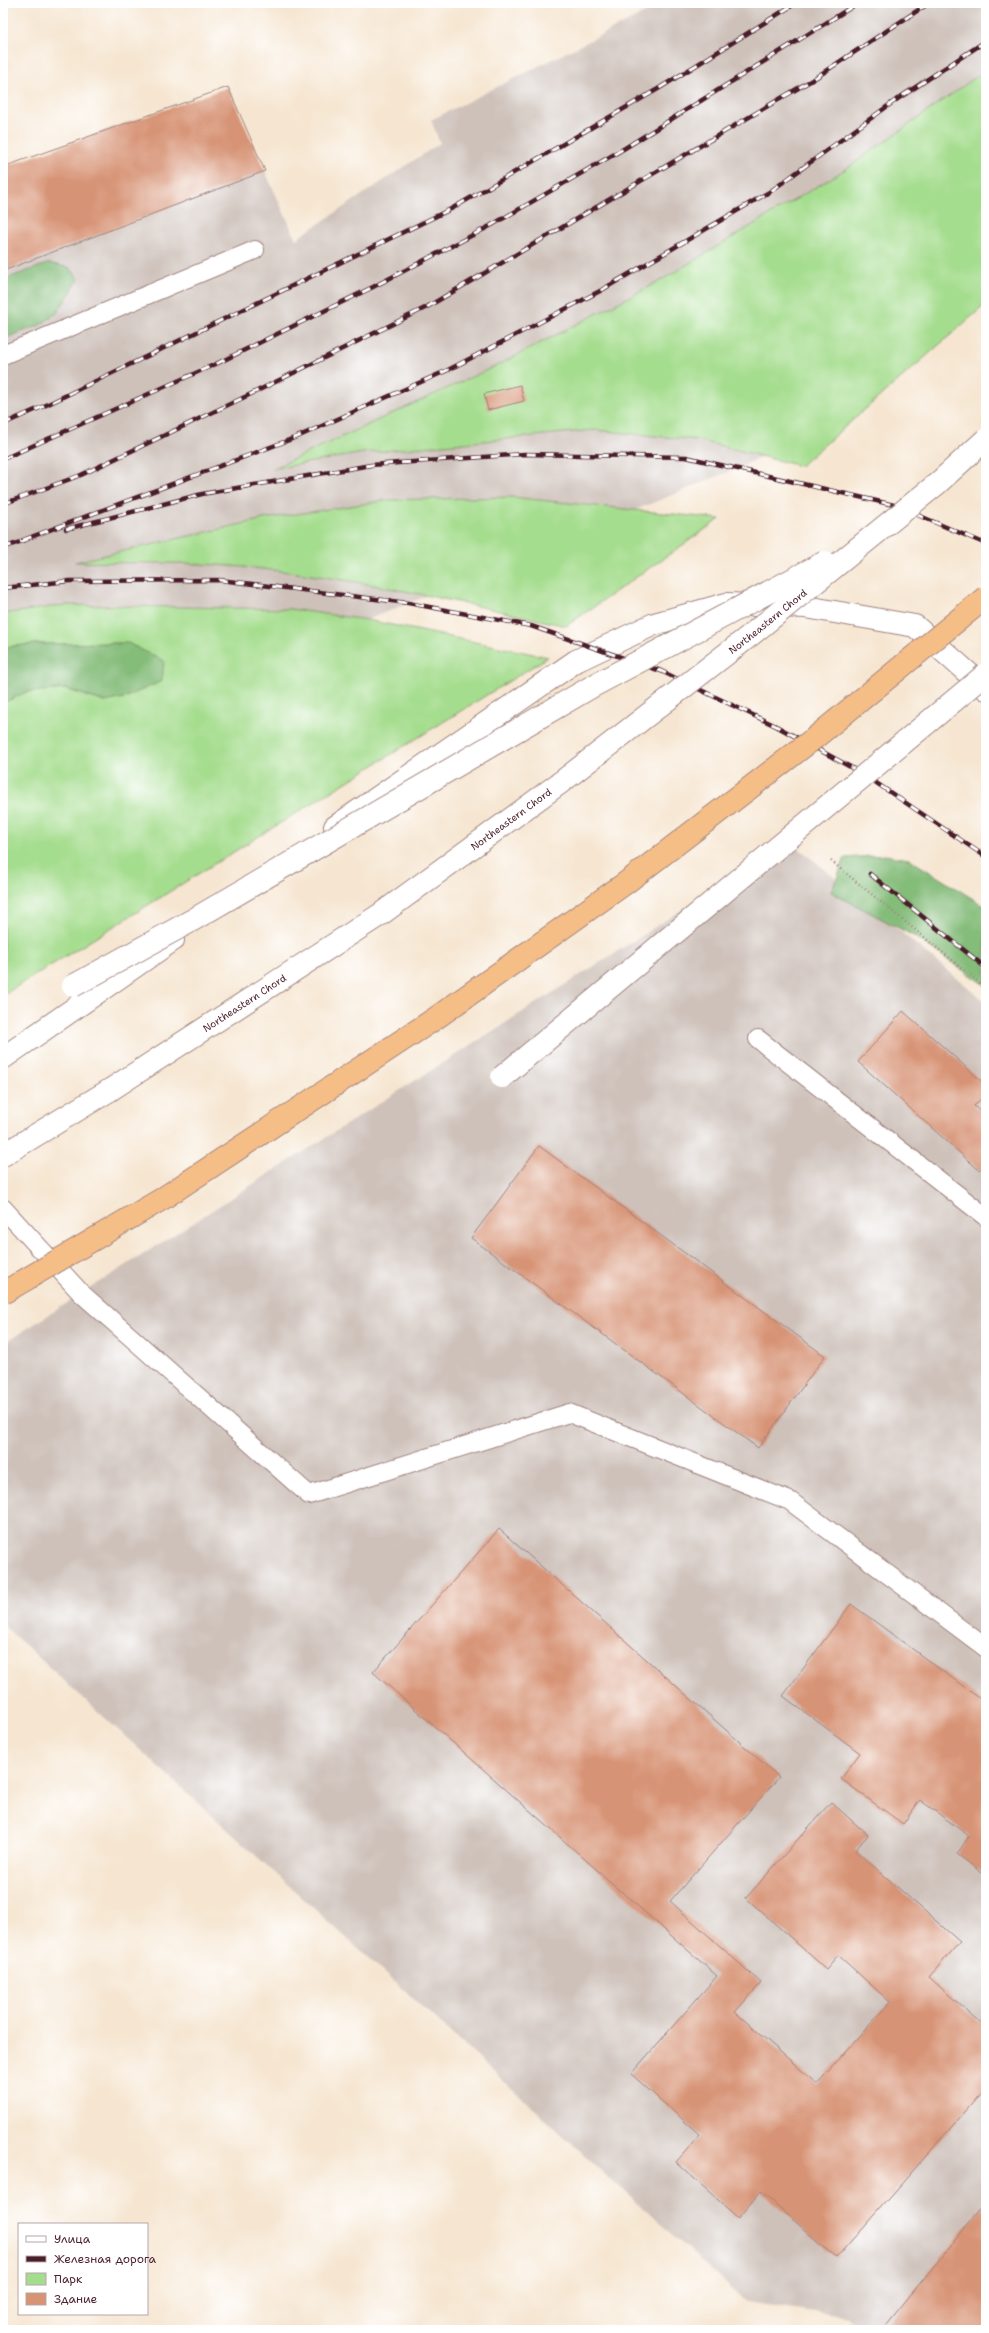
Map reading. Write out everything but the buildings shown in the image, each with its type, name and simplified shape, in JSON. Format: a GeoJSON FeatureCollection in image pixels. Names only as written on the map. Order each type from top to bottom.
{"type":"FeatureCollection","features":[{"type":"Feature","properties":{"kind":"main road"},"geometry":{"type":"LineString","coordinates":[[3,1292],[162,1198],[436,1018],[634,877],[816,737],[986,597]]}},
{"type":"Feature","properties":{"kind":"street","name":"Northeastern Chord"},"geometry":{"type":"LineString","coordinates":[[3,1155],[110,1090],[380,914],[564,780],[752,634],[938,482],[986,439]]}},
{"type":"Feature","properties":{"kind":"street"},"geometry":{"type":"LineString","coordinates":[[73,986],[191,921],[593,686],[870,538]]}},
{"type":"Feature","properties":{"kind":"street"},"geometry":{"type":"LineString","coordinates":[[3,1058],[576,661],[654,624],[726,604],[806,607],[915,626],[986,689]]}},
{"type":"Feature","properties":{"kind":"street"},"geometry":{"type":"LineString","coordinates":[[502,1077],[986,674]]}},
{"type":"Feature","properties":{"kind":"lane"},"geometry":{"type":"LineString","coordinates":[[3,355],[255,250]]}},
{"type":"Feature","properties":{"kind":"lane"},"geometry":{"type":"LineString","coordinates":[[758,1039],[986,1217]]}},
{"type":"Feature","properties":{"kind":"lane"},"geometry":{"type":"LineString","coordinates":[[3,1208],[81,1293],[309,1495],[569,1413],[790,1501],[986,1648]]}},
{"type":"Feature","properties":{"kind":"path"},"geometry":{"type":"LineString","coordinates":[[831,861],[986,988]]}},
{"type":"Feature","properties":{"kind":"shaded area"},"geometry":{"type":"Polygon","coordinates":[[[665,3],[986,3],[986,126],[788,444],[738,468],[367,620],[290,609],[65,605],[3,614],[3,271],[265,171],[296,239],[440,143],[431,120],[665,3]]]}},
{"type":"Feature","properties":{"kind":"shaded area"},"geometry":{"type":"Polygon","coordinates":[[[790,841],[986,1002],[986,2330],[864,2330],[849,2317],[746,2302],[3,1625],[3,1344],[790,841]]]}},
{"type":"Feature","properties":{"kind":"green space"},"geometry":{"type":"Polygon","coordinates":[[[986,70],[986,304],[800,466],[697,440],[594,430],[363,453],[272,469],[500,364],[658,282],[846,169],[986,70]]]}},
{"type":"Feature","properties":{"kind":"green space"},"geometry":{"type":"Polygon","coordinates":[[[49,263],[70,268],[79,279],[57,313],[40,325],[3,339],[3,280],[49,263]]]}},
{"type":"Feature","properties":{"kind":"green space"},"geometry":{"type":"Polygon","coordinates":[[[511,497],[720,519],[566,626],[436,597],[306,574],[218,565],[75,562],[264,519],[389,500],[511,497]]]}},
{"type":"Feature","properties":{"kind":"green space"},"geometry":{"type":"Polygon","coordinates":[[[65,605],[290,609],[367,620],[548,657],[3,995],[3,703],[26,692],[66,689],[105,702],[128,643],[37,644],[3,647],[3,614],[65,605]]]}},
{"type":"Feature","properties":{"kind":"green space"},"geometry":{"type":"Polygon","coordinates":[[[128,643],[164,661],[162,681],[124,698],[105,702],[66,689],[26,692],[3,703],[3,647],[37,644],[128,643]]]}},
{"type":"Feature","properties":{"kind":"green space"},"geometry":{"type":"Polygon","coordinates":[[[885,855],[909,859],[986,907],[986,986],[912,935],[831,892],[845,858],[885,855]]]}},
{"type":"Feature","properties":{"kind":"railway"},"geometry":{"type":"LineString","coordinates":[[3,424],[42,407],[453,208],[658,89],[796,3]]}},
{"type":"Feature","properties":{"kind":"railway"},"geometry":{"type":"LineString","coordinates":[[3,459],[218,363],[373,287],[490,226],[625,148],[858,3]]}},
{"type":"Feature","properties":{"kind":"railway"},"geometry":{"type":"LineString","coordinates":[[3,504],[81,475],[251,394],[427,307],[812,80],[929,3]]}},
{"type":"Feature","properties":{"kind":"railway"},"geometry":{"type":"LineString","coordinates":[[23,540],[297,437],[448,370],[600,291],[771,191],[896,100],[986,41]]}},
{"type":"Feature","properties":{"kind":"railway"},"geometry":{"type":"LineString","coordinates":[[66,529],[202,494],[371,465],[524,454],[686,457],[894,505],[986,544]]}},
{"type":"Feature","properties":{"kind":"railway"},"geometry":{"type":"LineString","coordinates":[[3,548],[28,539]]}},
{"type":"Feature","properties":{"kind":"railway"},"geometry":{"type":"LineString","coordinates":[[3,588],[69,581],[220,580],[408,603],[531,626],[661,671],[776,726],[863,774],[986,857]]}},
{"type":"Feature","properties":{"kind":"railway"},"geometry":{"type":"LineString","coordinates":[[870,874],[986,968]]}}]}
